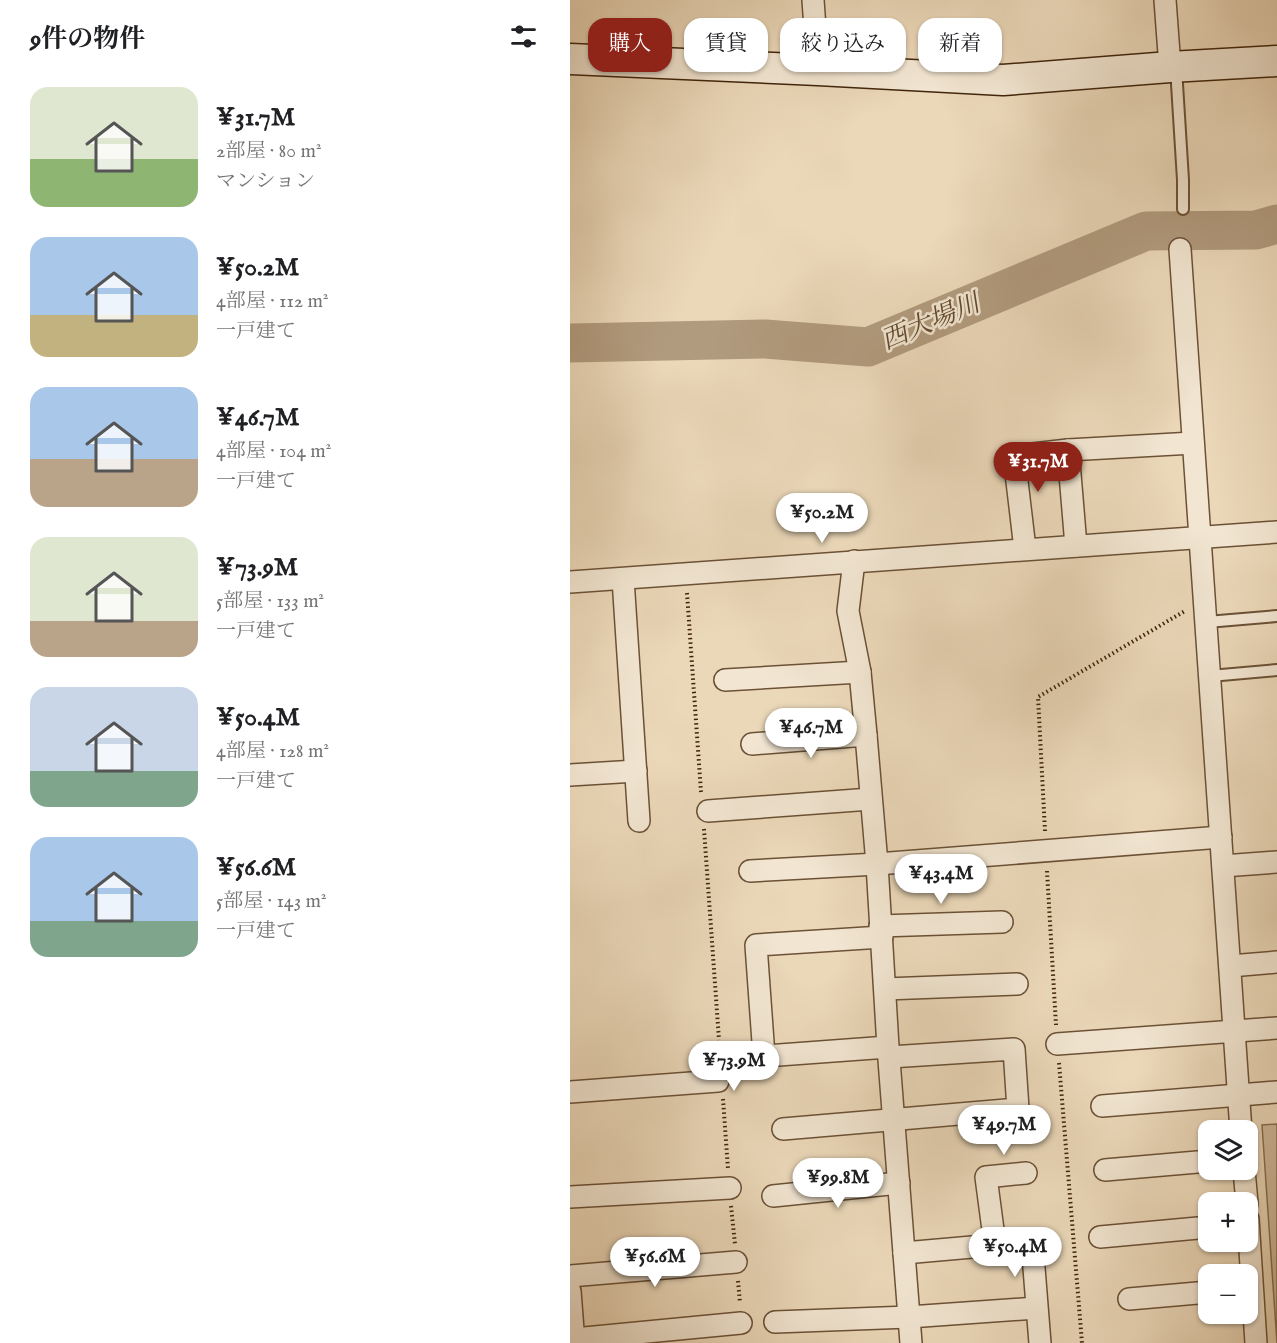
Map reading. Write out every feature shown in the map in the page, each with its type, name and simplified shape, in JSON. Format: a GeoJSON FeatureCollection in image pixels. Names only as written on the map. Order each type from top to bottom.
{"type":"FeatureCollection","features":[{"type":"Feature","properties":{"kind":"street"},"geometry":{"type":"LineString","coordinates":[[813,0],[814,18]]}},
{"type":"Feature","properties":{"kind":"street"},"geometry":{"type":"LineString","coordinates":[[1165,0],[1173,67]]}},
{"type":"Feature","properties":{"kind":"street"},"geometry":{"type":"LineString","coordinates":[[570,59],[780,68]]}},
{"type":"Feature","properties":{"kind":"street"},"geometry":{"type":"LineString","coordinates":[[855,72],[1003,80],[1173,67],[1277,62]]}},
{"type":"Feature","properties":{"kind":"street"},"geometry":{"type":"LineString","coordinates":[[1180,249],[1240,1120]]}},
{"type":"Feature","properties":{"kind":"street"},"geometry":{"type":"LineString","coordinates":[[1025,549],[1014,456],[1068,450],[1193,443]]}},
{"type":"Feature","properties":{"kind":"street"},"geometry":{"type":"LineString","coordinates":[[1068,450],[1076,546]]}},
{"type":"Feature","properties":{"kind":"street"},"geometry":{"type":"LineString","coordinates":[[570,582],[1277,532]]}},
{"type":"Feature","properties":{"kind":"street"},"geometry":{"type":"LineString","coordinates":[[854,561],[848,611],[860,672],[877,864],[910,1343]]}},
{"type":"Feature","properties":{"kind":"street"},"geometry":{"type":"LineString","coordinates":[[624,579],[639,821]]}},
{"type":"Feature","properties":{"kind":"street"},"geometry":{"type":"LineString","coordinates":[[724,680],[860,672]]}},
{"type":"Feature","properties":{"kind":"street"},"geometry":{"type":"LineString","coordinates":[[752,744],[866,735]]}},
{"type":"Feature","properties":{"kind":"street"},"geometry":{"type":"LineString","coordinates":[[570,775],[636,771]]}},
{"type":"Feature","properties":{"kind":"street"},"geometry":{"type":"LineString","coordinates":[[704,810],[871,799]]}},
{"type":"Feature","properties":{"kind":"street"},"geometry":{"type":"LineString","coordinates":[[750,871],[1046,852],[1221,837]]}},
{"type":"Feature","properties":{"kind":"street"},"geometry":{"type":"LineString","coordinates":[[1223,866],[1277,862]]}},
{"type":"Feature","properties":{"kind":"street"},"geometry":{"type":"LineString","coordinates":[[764,1056],[756,945],[1002,922]]}},
{"type":"Feature","properties":{"kind":"street"},"geometry":{"type":"LineString","coordinates":[[1230,966],[1277,963]]}},
{"type":"Feature","properties":{"kind":"street"},"geometry":{"type":"LineString","coordinates":[[885,989],[1017,984]]}},
{"type":"Feature","properties":{"kind":"street"},"geometry":{"type":"LineString","coordinates":[[1057,1044],[1277,1028]]}},
{"type":"Feature","properties":{"kind":"street"},"geometry":{"type":"LineString","coordinates":[[570,1092],[718,1081],[724,1059],[1014,1049],[1018,1109],[783,1130]]}},
{"type":"Feature","properties":{"kind":"street"},"geometry":{"type":"LineString","coordinates":[[1102,1106],[1277,1092]]}},
{"type":"Feature","properties":{"kind":"street"},"geometry":{"type":"LineString","coordinates":[[1105,1170],[1198,1162]]}},
{"type":"Feature","properties":{"kind":"street"},"geometry":{"type":"LineString","coordinates":[[995,1245],[986,1177],[1026,1173]]}},
{"type":"Feature","properties":{"kind":"street"},"geometry":{"type":"LineString","coordinates":[[773,1196],[898,1184]]}},
{"type":"Feature","properties":{"kind":"street"},"geometry":{"type":"LineString","coordinates":[[570,1197],[730,1188]]}},
{"type":"Feature","properties":{"kind":"street"},"geometry":{"type":"LineString","coordinates":[[1100,1237],[1198,1228]]}},
{"type":"Feature","properties":{"kind":"street"},"geometry":{"type":"LineString","coordinates":[[904,1252],[1032,1243],[1040,1343]]}},
{"type":"Feature","properties":{"kind":"street"},"geometry":{"type":"LineString","coordinates":[[570,1276],[736,1262]]}},
{"type":"Feature","properties":{"kind":"street"},"geometry":{"type":"LineString","coordinates":[[570,1291],[574,1341],[741,1323]]}},
{"type":"Feature","properties":{"kind":"street"},"geometry":{"type":"LineString","coordinates":[[1129,1299],[1198,1293]]}},
{"type":"Feature","properties":{"kind":"street"},"geometry":{"type":"LineString","coordinates":[[776,1322],[909,1317],[1036,1308]]}},
{"type":"Feature","properties":{"kind":"street"},"geometry":{"type":"LineString","coordinates":[[1254,1324],[1256,1343]]}},
{"type":"Feature","properties":{"kind":"lane"},"geometry":{"type":"LineString","coordinates":[[1173,67],[1184,180],[1183,209]]}},
{"type":"Feature","properties":{"kind":"lane"},"geometry":{"type":"LineString","coordinates":[[1207,622],[1277,616]]}},
{"type":"Feature","properties":{"kind":"lane"},"geometry":{"type":"LineString","coordinates":[[1210,676],[1277,670]]}},
{"type":"Feature","properties":{"kind":"path"},"geometry":{"type":"LineString","coordinates":[[686,586],[720,1046]]}},
{"type":"Feature","properties":{"kind":"path"},"geometry":{"type":"LineString","coordinates":[[1082,1343],[1057,1044],[1038,697],[1205,598]]}},
{"type":"Feature","properties":{"kind":"path"},"geometry":{"type":"LineString","coordinates":[[723,1094],[741,1323]]}},
{"type":"Feature","properties":{"kind":"shaded area"},"geometry":{"type":"Polygon","coordinates":[[[1277,1124],[1277,1343],[1262,1125],[1277,1124]]]}},
{"type":"Feature","properties":{"kind":"waterway","name":"西大場川"},"geometry":{"type":"LineString","coordinates":[[570,343],[765,339],[868,347],[1146,231],[1256,230],[1277,224]]}}]}
